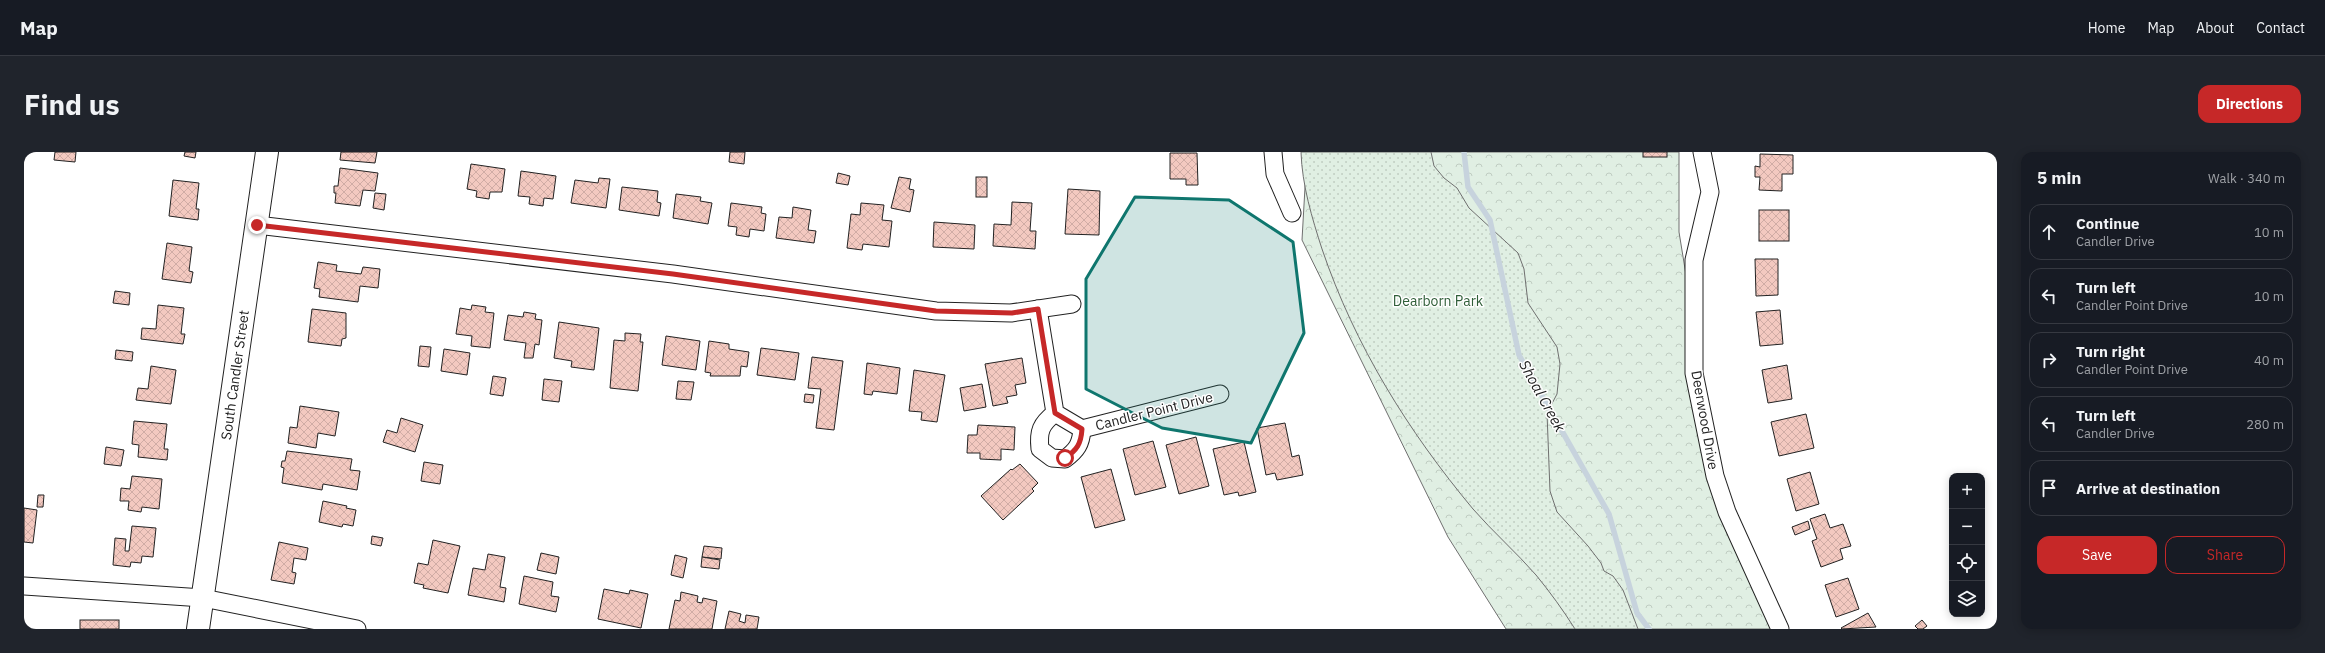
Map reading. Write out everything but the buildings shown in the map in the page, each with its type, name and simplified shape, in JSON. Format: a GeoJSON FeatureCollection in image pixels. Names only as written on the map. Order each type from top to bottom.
{"type":"FeatureCollection","features":[{"type":"Feature","properties":{"kind":"main road","name":"South Candler Street"},"geometry":{"type":"LineString","coordinates":[[198,629],[267,152]]}},
{"type":"Feature","properties":{"kind":"street"},"geometry":{"type":"LineString","coordinates":[[1272,152],[1275,174],[1292,213]]}},
{"type":"Feature","properties":{"kind":"street","name":"Deerwood Drive"},"geometry":{"type":"LineString","coordinates":[[1702,152],[1710,192],[1694,260],[1694,373],[1715,476],[1727,512],[1780,629]]}},
{"type":"Feature","properties":{"kind":"street"},"geometry":{"type":"LineString","coordinates":[[257,225],[673,274],[936,311],[1012,313],[1072,304]]}},
{"type":"Feature","properties":{"kind":"street"},"geometry":{"type":"LineString","coordinates":[[1038,309],[1055,413],[1043,423],[1038,435],[1040,449],[1052,458],[1065,458],[1076,451],[1081,442],[1082,429]]}},
{"type":"Feature","properties":{"kind":"street","name":"Candler Point Drive"},"geometry":{"type":"LineString","coordinates":[[1055,413],[1082,429],[1220,394]]}},
{"type":"Feature","properties":{"kind":"street"},"geometry":{"type":"LineString","coordinates":[[24,586],[203,598],[357,629]]}},
{"type":"Feature","properties":{"kind":"highlighted area"},"geometry":{"type":"Polygon","coordinates":[[[1135,197],[1229,200],[1293,242],[1304,333],[1251,443],[1162,428],[1086,389],[1086,279],[1135,197]]]}},
{"type":"Feature","properties":{"kind":"green space","name":"Dearborn Park"},"geometry":{"type":"Polygon","coordinates":[[[1301,152],[1431,152],[1434,166],[1444,178],[1457,188],[1469,208],[1518,253],[1524,269],[1528,303],[1557,347],[1560,364],[1557,394],[1547,413],[1550,491],[1557,512],[1588,546],[1601,563],[1604,571],[1613,576],[1623,590],[1638,629],[1575,629],[1536,575],[1473,509],[1449,479],[1405,418],[1367,353],[1350,320],[1335,285],[1311,213],[1303,177],[1301,152]]]}},
{"type":"Feature","properties":{"kind":"green space"},"geometry":{"type":"Polygon","coordinates":[[[1307,152],[1679,152],[1679,232],[1724,508],[1784,629],[1506,629],[1448,537],[1302,240],[1307,152]]]}},
{"type":"Feature","properties":{"kind":"waterway","name":"Shoal Creek"},"geometry":{"type":"LineString","coordinates":[[1464,152],[1468,187],[1490,220],[1519,355],[1609,514],[1637,613],[1649,629]]}},
{"type":"Feature","properties":{"kind":"route"},"geometry":{"type":"LineString","coordinates":[[257,225],[673,274],[936,311],[1012,313],[1038,309],[1055,413],[1082,429],[1081,442],[1076,451],[1065,458]]}}]}
